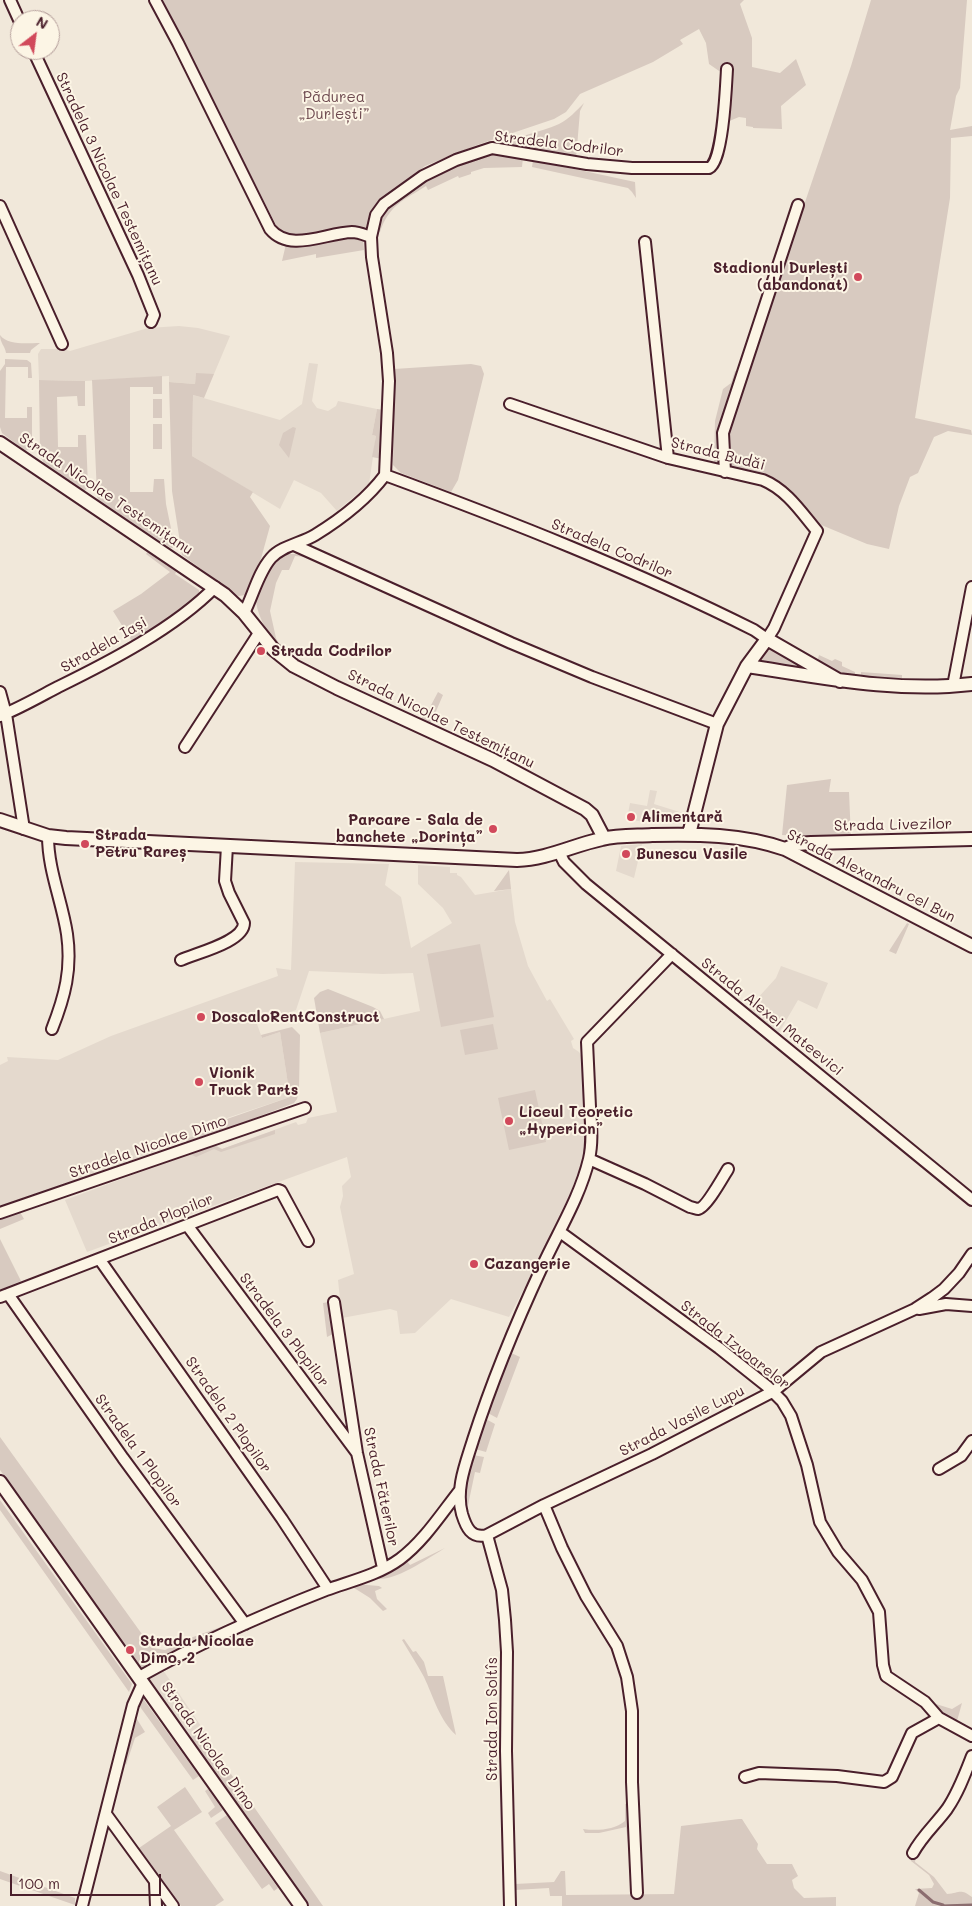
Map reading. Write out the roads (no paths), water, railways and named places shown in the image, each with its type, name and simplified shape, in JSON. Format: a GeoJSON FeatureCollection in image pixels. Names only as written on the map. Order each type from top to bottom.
{"type":"FeatureCollection","features":[{"type":"Feature","properties":{"kind":"street"},"geometry":{"type":"LineString","coordinates":[[155,0],[270,229],[276,236],[283,240],[291,241],[354,232],[371,237]]}},
{"type":"Feature","properties":{"kind":"street","name":"Stradela 3 Nicolae Testemițanu"},"geometry":{"type":"LineString","coordinates":[[38,60],[138,275],[154,315],[151,322]]}},
{"type":"Feature","properties":{"kind":"street","name":"Stradela Codrilor"},"geometry":{"type":"LineString","coordinates":[[727,69],[724,114],[719,144],[712,166],[708,168],[670,169],[587,164],[492,148],[456,160],[423,176],[384,204],[376,215],[371,237],[372,257],[387,354],[389,380],[385,475],[551,539],[660,584],[754,630],[767,640]]}},
{"type":"Feature","properties":{"kind":"street"},"geometry":{"type":"LineString","coordinates":[[725,472],[723,432],[798,204]]}},
{"type":"Feature","properties":{"kind":"street"},"geometry":{"type":"LineString","coordinates":[[0,206],[62,344]]}},
{"type":"Feature","properties":{"kind":"street"},"geometry":{"type":"LineString","coordinates":[[645,242],[668,458]]}},
{"type":"Feature","properties":{"kind":"street","name":"Strada Budăi"},"geometry":{"type":"LineString","coordinates":[[510,404],[668,458],[763,480],[774,485],[786,495],[817,532],[767,640]]}},
{"type":"Feature","properties":{"kind":"street","name":"Strada Nicolae Testemițanu"},"geometry":{"type":"LineString","coordinates":[[0,442],[215,587],[244,613],[273,649],[294,666],[337,688],[493,760],[585,809],[592,815],[604,838]]}},
{"type":"Feature","properties":{"kind":"street"},"geometry":{"type":"LineString","coordinates":[[244,613],[272,557],[280,551],[315,536],[360,502],[377,486],[385,475]]}},
{"type":"Feature","properties":{"kind":"street"},"geometry":{"type":"LineString","coordinates":[[294,545],[511,643],[592,677],[717,724]]}},
{"type":"Feature","properties":{"kind":"street","name":"Stradela Iași"},"geometry":{"type":"LineString","coordinates":[[3,715],[105,664],[164,627],[205,597],[215,587]]}},
{"type":"Feature","properties":{"kind":"street"},"geometry":{"type":"LineString","coordinates":[[953,686],[971,592]]}},
{"type":"Feature","properties":{"kind":"street"},"geometry":{"type":"LineString","coordinates":[[185,747],[259,633]]}},
{"type":"Feature","properties":{"kind":"street"},"geometry":{"type":"LineString","coordinates":[[689,834],[717,724],[747,666],[767,640],[840,682]]}},
{"type":"Feature","properties":{"kind":"street"},"geometry":{"type":"LineString","coordinates":[[747,666],[840,682],[953,686],[972,684]]}},
{"type":"Feature","properties":{"kind":"street"},"geometry":{"type":"LineString","coordinates":[[0,692],[24,829]]}},
{"type":"Feature","properties":{"kind":"street","name":"Strada Alexandru cel Bun"},"geometry":{"type":"LineString","coordinates":[[0,820],[48,836],[84,840],[518,860],[540,858],[604,838],[689,834],[754,840],[784,849],[972,946]]}},
{"type":"Feature","properties":{"kind":"street"},"geometry":{"type":"LineString","coordinates":[[48,836],[50,863],[67,933],[69,955],[65,994],[52,1029]]}},
{"type":"Feature","properties":{"kind":"street","name":"Strada Livezilor"},"geometry":{"type":"LineString","coordinates":[[784,849],[797,844],[811,842],[972,839]]}},
{"type":"Feature","properties":{"kind":"street"},"geometry":{"type":"LineString","coordinates":[[181,960],[223,944],[236,937],[244,928],[244,923],[225,881],[227,846]]}},
{"type":"Feature","properties":{"kind":"street","name":"Strada Alexei Mateevici"},"geometry":{"type":"LineString","coordinates":[[559,852],[564,862],[586,884],[972,1200]]}},
{"type":"Feature","properties":{"kind":"street","name":"Strada Făterilor"},"geometry":{"type":"LineString","coordinates":[[484,1535],[477,1536],[469,1531],[460,1502],[460,1490],[475,1435],[497,1372],[541,1269],[560,1232],[589,1159],[592,1138],[587,1042],[672,954]]}},
{"type":"Feature","properties":{"kind":"street","name":"Stradela Nicolae Dimo"},"geometry":{"type":"LineString","coordinates":[[0,1213],[305,1108]]}},
{"type":"Feature","properties":{"kind":"street"},"geometry":{"type":"LineString","coordinates":[[589,1159],[646,1184],[690,1207],[698,1209],[707,1202],[728,1170]]}},
{"type":"Feature","properties":{"kind":"street","name":"Strada Plopilor"},"geometry":{"type":"LineString","coordinates":[[4,1296],[278,1190],[281,1191],[308,1241]]}},
{"type":"Feature","properties":{"kind":"street","name":"Stradela 3 Plopilor"},"geometry":{"type":"LineString","coordinates":[[188,1225],[357,1453]]}},
{"type":"Feature","properties":{"kind":"street","name":"Strada Izvoarelor"},"geometry":{"type":"LineString","coordinates":[[560,1232],[774,1391],[791,1416],[807,1465],[818,1514],[824,1530],[838,1552],[862,1580],[879,1612],[883,1665],[886,1676],[925,1702],[939,1718],[972,1736]]}},
{"type":"Feature","properties":{"kind":"street","name":"Strada Vasile Lupu"},"geometry":{"type":"LineString","coordinates":[[484,1535],[652,1454],[774,1391],[821,1352],[915,1309],[944,1289],[959,1273],[972,1254]]}},
{"type":"Feature","properties":{"kind":"street","name":"Stradela 2 Plopilor"},"geometry":{"type":"LineString","coordinates":[[100,1260],[282,1519],[328,1589]]}},
{"type":"Feature","properties":{"kind":"street","name":"Stradela 1 Plopilor"},"geometry":{"type":"LineString","coordinates":[[4,1296],[245,1624]]}},
{"type":"Feature","properties":{"kind":"street","name":"Strada Făterilor"},"geometry":{"type":"LineString","coordinates":[[334,1302],[357,1453],[383,1568],[398,1561],[415,1545],[460,1490]]}},
{"type":"Feature","properties":{"kind":"street"},"geometry":{"type":"LineString","coordinates":[[915,1309],[946,1304],[972,1306]]}},
{"type":"Feature","properties":{"kind":"street"},"geometry":{"type":"LineString","coordinates":[[939,1469],[961,1456],[972,1441]]}},
{"type":"Feature","properties":{"kind":"street","name":"Strada Nicolae Dimo"},"geometry":{"type":"LineString","coordinates":[[0,1482],[302,1906]]}},
{"type":"Feature","properties":{"kind":"street"},"geometry":{"type":"LineString","coordinates":[[544,1505],[562,1548],[586,1596],[617,1646],[627,1677],[632,1711],[632,1792],[637,1893]]}},
{"type":"Feature","properties":{"kind":"street","name":"Strada Ion Soltîs"},"geometry":{"type":"LineString","coordinates":[[484,1535],[502,1590],[505,1620],[510,1906]]}},
{"type":"Feature","properties":{"kind":"street"},"geometry":{"type":"LineString","coordinates":[[82,1906],[132,1705],[141,1680],[179,1654],[328,1589],[361,1579],[383,1568]]}},
{"type":"Feature","properties":{"kind":"street"},"geometry":{"type":"LineString","coordinates":[[744,1777],[759,1773],[837,1776],[884,1782],[892,1777],[912,1733],[939,1718]]}},
{"type":"Feature","properties":{"kind":"street"},"geometry":{"type":"LineString","coordinates":[[914,1853],[930,1829],[949,1806],[972,1756]]}},
{"type":"Feature","properties":{"kind":"street"},"geometry":{"type":"LineString","coordinates":[[106,1814],[173,1906]]}},
{"type":"Feature","properties":{"kind":"street"},"geometry":{"type":"LineString","coordinates":[[155,1881],[156,1906]]}},
{"type":"Feature","properties":{"kind":"waterway"},"geometry":{"type":"LineString","coordinates":[[919,1890],[933,1902],[943,1905]]}},
{"type":"Feature","properties":{"kind":"waterway"},"geometry":{"type":"LineString","coordinates":[[942,1906],[972,1905]]}},
{"type":"Feature","properties":{"kind":"place","name":"Stadionul Durlești (abandonat)"},"geometry":{"type":"Point","coordinates":[858,277]}},
{"type":"Feature","properties":{"kind":"place","name":"Strada Codrilor"},"geometry":{"type":"Point","coordinates":[261,651]}},
{"type":"Feature","properties":{"kind":"place","name":"Alimentară"},"geometry":{"type":"Point","coordinates":[631,817]}},
{"type":"Feature","properties":{"kind":"place","name":"Parcare - Sala de banchete „Dorința”"},"geometry":{"type":"Point","coordinates":[493,829]}},
{"type":"Feature","properties":{"kind":"place","name":"Strada Petru Rareș"},"geometry":{"type":"Point","coordinates":[85,844]}},
{"type":"Feature","properties":{"kind":"place","name":"Bunescu Vasile"},"geometry":{"type":"Point","coordinates":[626,854]}},
{"type":"Feature","properties":{"kind":"place","name":"DoscaloRentConstruct"},"geometry":{"type":"Point","coordinates":[201,1017]}},
{"type":"Feature","properties":{"kind":"place","name":"Vionik Truck Parts"},"geometry":{"type":"Point","coordinates":[199,1082]}},
{"type":"Feature","properties":{"kind":"place","name":"Liceul Teoretic „Hyperion”"},"geometry":{"type":"Point","coordinates":[509,1121]}},
{"type":"Feature","properties":{"kind":"place","name":"Cazangerie"},"geometry":{"type":"Point","coordinates":[474,1264]}},
{"type":"Feature","properties":{"kind":"place","name":"Strada Nicolae Dimo, 2"},"geometry":{"type":"Point","coordinates":[130,1650]}},
{"type":"Feature","properties":{"kind":"park label","name":"Pădurea „Durlești”"},"geometry":{"type":"Point","coordinates":[334,106]}}]}
